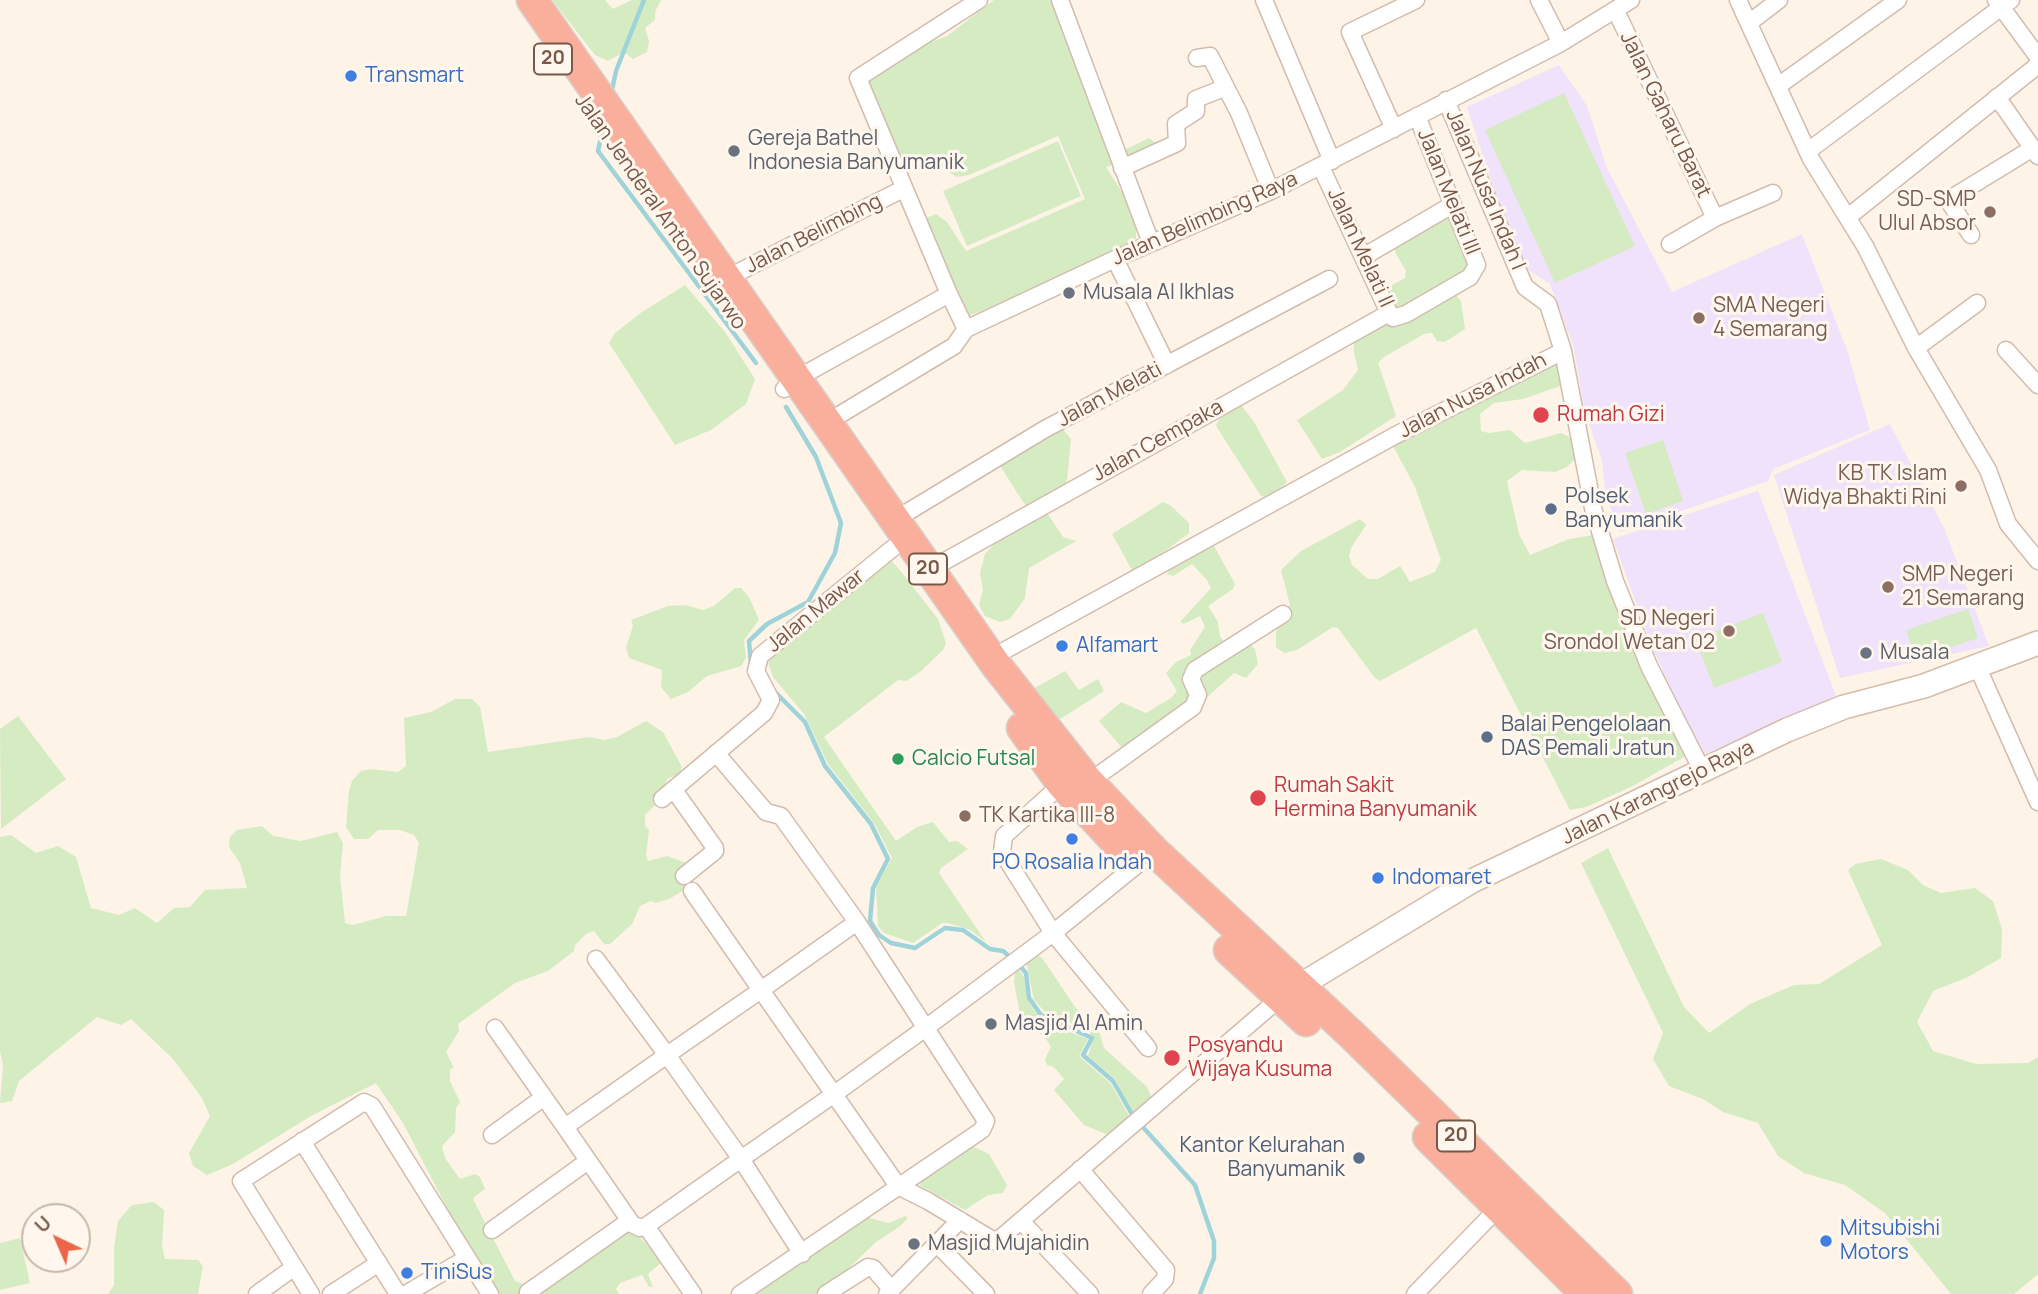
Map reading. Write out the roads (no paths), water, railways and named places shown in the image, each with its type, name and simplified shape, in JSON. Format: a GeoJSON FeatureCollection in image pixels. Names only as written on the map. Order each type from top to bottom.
{"type":"FeatureCollection","features":[{"type":"Feature","properties":{"kind":"highway","name":"Jalan Jenderal Anton Sujarwo"},"geometry":{"type":"LineString","coordinates":[[511,0],[725,279],[790,384],[825,423],[895,534],[929,570],[1076,783]]}},
{"type":"Feature","properties":{"kind":"highway","name":"Jalan Jenderal Anton Sujarwo"},"geometry":{"type":"LineString","coordinates":[[532,0],[601,114],[895,534],[1076,783],[1145,858],[1290,989]]}},
{"type":"Feature","properties":{"kind":"highway","name":"20"},"geometry":{"type":"LineString","coordinates":[[1290,989],[1382,1090],[1506,1200],[1618,1294]]}},
{"type":"Feature","properties":{"kind":"highway","name":"20"},"geometry":{"type":"LineString","coordinates":[[1506,1200],[1586,1294]]}},
{"type":"Feature","properties":{"kind":"main road","name":"Jalan Karangrejo Raya"},"geometry":{"type":"LineString","coordinates":[[1290,989],[1472,881],[1787,730],[1844,707],[1924,686],[2038,643]]}},
{"type":"Feature","properties":{"kind":"street","name":"Jalan Belimbing"},"geometry":{"type":"LineString","coordinates":[[949,294],[858,78],[979,0]]}},
{"type":"Feature","properties":{"kind":"street"},"geometry":{"type":"LineString","coordinates":[[1060,0],[1151,243]]}},
{"type":"Feature","properties":{"kind":"street","name":"Jalan Melati II"},"geometry":{"type":"LineString","coordinates":[[1264,0],[1363,257],[1389,313],[1393,318],[1406,314],[1470,277],[1476,269]]}},
{"type":"Feature","properties":{"kind":"street"},"geometry":{"type":"LineString","coordinates":[[1539,0],[1560,44]]}},
{"type":"Feature","properties":{"kind":"street","name":"Jalan Belimbing Raya"},"geometry":{"type":"LineString","coordinates":[[825,423],[954,346],[966,329],[1327,164],[1446,100],[1560,44],[1631,0]]}},
{"type":"Feature","properties":{"kind":"street"},"geometry":{"type":"LineString","coordinates":[[1738,0],[1808,151],[1848,217],[1916,348],[1989,470],[2008,524],[2038,561]]}},
{"type":"Feature","properties":{"kind":"street"},"geometry":{"type":"LineString","coordinates":[[1749,23],[1779,0]]}},
{"type":"Feature","properties":{"kind":"street"},"geometry":{"type":"LineString","coordinates":[[1778,86],[1898,0]]}},
{"type":"Feature","properties":{"kind":"street"},"geometry":{"type":"LineString","coordinates":[[1394,129],[1350,32],[1407,2]]}},
{"type":"Feature","properties":{"kind":"street"},"geometry":{"type":"LineString","coordinates":[[1808,151],[2003,2],[2038,57]]}},
{"type":"Feature","properties":{"kind":"street","name":"Jalan Gaharu Barat"},"geometry":{"type":"LineString","coordinates":[[1616,11],[1715,218]]}},
{"type":"Feature","properties":{"kind":"street"},"geometry":{"type":"LineString","coordinates":[[1197,58],[1209,55],[1239,113],[1271,191]]}},
{"type":"Feature","properties":{"kind":"street"},"geometry":{"type":"LineString","coordinates":[[1848,217],[2038,65]]}},
{"type":"Feature","properties":{"kind":"street"},"geometry":{"type":"LineString","coordinates":[[1122,167],[1177,143],[1176,124],[1196,111],[1196,99],[1224,88]]}},
{"type":"Feature","properties":{"kind":"street"},"geometry":{"type":"LineString","coordinates":[[1971,235],[1950,203],[1954,197],[2035,152],[1997,97]]}},
{"type":"Feature","properties":{"kind":"street","name":"Jalan Nusa Indah I"},"geometry":{"type":"LineString","coordinates":[[1446,100],[1525,287],[1548,304],[1563,351]]}},
{"type":"Feature","properties":{"kind":"street","name":"Jalan Melati III"},"geometry":{"type":"LineString","coordinates":[[1417,116],[1476,269]]}},
{"type":"Feature","properties":{"kind":"street","name":"Jalan Belimbing"},"geometry":{"type":"LineString","coordinates":[[725,279],[903,189]]}},
{"type":"Feature","properties":{"kind":"street","name":"Jalan Gaharu Barat"},"geometry":{"type":"LineString","coordinates":[[1670,244],[1715,218],[1773,194]]}},
{"type":"Feature","properties":{"kind":"street"},"geometry":{"type":"LineString","coordinates":[[1363,257],[1452,205]]}},
{"type":"Feature","properties":{"kind":"street"},"geometry":{"type":"LineString","coordinates":[[1115,259],[1167,365]]}},
{"type":"Feature","properties":{"kind":"street","name":"Jalan Melati"},"geometry":{"type":"LineString","coordinates":[[895,534],[1045,429],[1329,279]]}},
{"type":"Feature","properties":{"kind":"street"},"geometry":{"type":"LineString","coordinates":[[790,384],[949,294],[966,329]]}},
{"type":"Feature","properties":{"kind":"street"},"geometry":{"type":"LineString","coordinates":[[1916,348],[1977,303]]}},
{"type":"Feature","properties":{"kind":"street","name":"Jalan Cempaka"},"geometry":{"type":"LineString","coordinates":[[929,570],[1389,313]]}},
{"type":"Feature","properties":{"kind":"street"},"geometry":{"type":"LineString","coordinates":[[2006,350],[2038,384]]}},
{"type":"Feature","properties":{"kind":"street","name":"Jalan Nusa Indah"},"geometry":{"type":"LineString","coordinates":[[991,659],[1374,447],[1563,351],[1593,508],[1615,582],[1649,666],[1703,772]]}},
{"type":"Feature","properties":{"kind":"street","name":"Jalan Mawar"},"geometry":{"type":"LineString","coordinates":[[761,990],[687,883],[715,848],[668,794],[764,713],[771,700],[760,677],[760,656],[895,534]]}},
{"type":"Feature","properties":{"kind":"street"},"geometry":{"type":"LineString","coordinates":[[1148,1048],[1053,933],[1000,845],[1004,836],[1076,783],[1193,707],[1198,695],[1191,679],[1195,670],[1283,614]]}},
{"type":"Feature","properties":{"kind":"street"},"geometry":{"type":"LineString","coordinates":[[1977,666],[2038,802]]}},
{"type":"Feature","properties":{"kind":"street"},"geometry":{"type":"LineString","coordinates":[[716,753],[766,812],[781,816],[857,922],[986,1121],[982,1130],[740,1294]]}},
{"type":"Feature","properties":{"kind":"street"},"geometry":{"type":"LineString","coordinates":[[495,1028],[629,1221],[640,1228],[927,1027],[1053,933],[1145,858]]}},
{"type":"Feature","properties":{"kind":"street"},"geometry":{"type":"LineString","coordinates":[[565,1127],[857,922]]}},
{"type":"Feature","properties":{"kind":"street"},"geometry":{"type":"LineString","coordinates":[[596,959],[741,1159],[802,1254]]}},
{"type":"Feature","properties":{"kind":"street"},"geometry":{"type":"LineString","coordinates":[[761,990],[898,1186],[996,1242],[1290,989]]}},
{"type":"Feature","properties":{"kind":"street"},"geometry":{"type":"LineString","coordinates":[[492,1135],[544,1097]]}},
{"type":"Feature","properties":{"kind":"street"},"geometry":{"type":"LineString","coordinates":[[310,1294],[241,1186],[244,1178],[368,1103],[490,1294]]}},
{"type":"Feature","properties":{"kind":"street"},"geometry":{"type":"LineString","coordinates":[[302,1141],[398,1294]]}},
{"type":"Feature","properties":{"kind":"street"},"geometry":{"type":"LineString","coordinates":[[492,1230],[588,1161]]}},
{"type":"Feature","properties":{"kind":"street"},"geometry":{"type":"LineString","coordinates":[[1080,1169],[1167,1270],[1165,1279],[1151,1294]]}},
{"type":"Feature","properties":{"kind":"street"},"geometry":{"type":"LineString","coordinates":[[1415,1294],[1506,1200]]}},
{"type":"Feature","properties":{"kind":"street"},"geometry":{"type":"LineString","coordinates":[[826,1294],[868,1267],[873,1268],[890,1292],[960,1220]]}},
{"type":"Feature","properties":{"kind":"street"},"geometry":{"type":"LineString","coordinates":[[528,1292],[629,1221]]}},
{"type":"Feature","properties":{"kind":"street"},"geometry":{"type":"LineString","coordinates":[[1021,1221],[1090,1294]]}},
{"type":"Feature","properties":{"kind":"street"},"geometry":{"type":"LineString","coordinates":[[646,1226],[693,1294]]}},
{"type":"Feature","properties":{"kind":"street"},"geometry":{"type":"LineString","coordinates":[[937,1244],[986,1294]]}},
{"type":"Feature","properties":{"kind":"street"},"geometry":{"type":"LineString","coordinates":[[406,1294],[467,1258]]}},
{"type":"Feature","properties":{"kind":"street"},"geometry":{"type":"LineString","coordinates":[[331,1294],[379,1263]]}},
{"type":"Feature","properties":{"kind":"street"},"geometry":{"type":"LineString","coordinates":[[257,1294],[293,1268]]}},
{"type":"Feature","properties":{"kind":"waterway"},"geometry":{"type":"LineString","coordinates":[[611,95],[616,71],[644,0]]}},
{"type":"Feature","properties":{"kind":"waterway"},"geometry":{"type":"LineString","coordinates":[[604,124],[598,151],[756,363]]}},
{"type":"Feature","properties":{"kind":"waterway"},"geometry":{"type":"LineString","coordinates":[[751,664],[749,641],[767,624],[808,602],[835,553],[841,523],[816,457],[786,407]]}},
{"type":"Feature","properties":{"kind":"waterway"},"geometry":{"type":"LineString","coordinates":[[771,688],[805,722],[825,766],[871,824],[888,859],[873,888],[870,921],[879,935],[891,943],[915,948],[945,928],[963,930],[990,949],[1003,951],[1018,964],[1026,973],[1029,998],[1041,1015],[1092,1038],[1083,1055],[1113,1081],[1133,1116],[1195,1185],[1214,1241],[1214,1258],[1200,1294]]}},
{"type":"Feature","properties":{"kind":"place","name":"Transmart"},"geometry":{"type":"Point","coordinates":[351,76]}},
{"type":"Feature","properties":{"kind":"place","name":"Gereja Bathel Indonesia Banyumanik"},"geometry":{"type":"Point","coordinates":[734,151]}},
{"type":"Feature","properties":{"kind":"place","name":"SD-SMP Ulul Absor"},"geometry":{"type":"Point","coordinates":[1990,212]}},
{"type":"Feature","properties":{"kind":"place","name":"Musala Al Ikhlas"},"geometry":{"type":"Point","coordinates":[1069,293]}},
{"type":"Feature","properties":{"kind":"place","name":"SMA Negeri 4 Semarang"},"geometry":{"type":"Point","coordinates":[1699,318]}},
{"type":"Feature","properties":{"kind":"place","name":"Rumah Gizi"},"geometry":{"type":"Point","coordinates":[1541,415]}},
{"type":"Feature","properties":{"kind":"place","name":"KB TK Islam Widya Bhakti Rini"},"geometry":{"type":"Point","coordinates":[1961,486]}},
{"type":"Feature","properties":{"kind":"place","name":"Polsek Banyumanik"},"geometry":{"type":"Point","coordinates":[1551,509]}},
{"type":"Feature","properties":{"kind":"place","name":"SMP Negeri 21 Semarang"},"geometry":{"type":"Point","coordinates":[1888,587]}},
{"type":"Feature","properties":{"kind":"place","name":"SD Negeri Srondol Wetan 02"},"geometry":{"type":"Point","coordinates":[1729,631]}},
{"type":"Feature","properties":{"kind":"place","name":"Alfamart"},"geometry":{"type":"Point","coordinates":[1062,646]}},
{"type":"Feature","properties":{"kind":"place","name":"Musala"},"geometry":{"type":"Point","coordinates":[1866,653]}},
{"type":"Feature","properties":{"kind":"place","name":"Balai Pengelolaan DAS Pemali Jratun"},"geometry":{"type":"Point","coordinates":[1487,737]}},
{"type":"Feature","properties":{"kind":"place","name":"Calcio Futsal"},"geometry":{"type":"Point","coordinates":[898,759]}},
{"type":"Feature","properties":{"kind":"place","name":"Rumah Sakit Hermina Banyumanik"},"geometry":{"type":"Point","coordinates":[1258,798]}},
{"type":"Feature","properties":{"kind":"place","name":"TK Kartika III-8"},"geometry":{"type":"Point","coordinates":[965,816]}},
{"type":"Feature","properties":{"kind":"place","name":"PO Rosalia Indah"},"geometry":{"type":"Point","coordinates":[1072,839]}},
{"type":"Feature","properties":{"kind":"place","name":"Indomaret"},"geometry":{"type":"Point","coordinates":[1378,878]}},
{"type":"Feature","properties":{"kind":"place","name":"Masjid Al Amin"},"geometry":{"type":"Point","coordinates":[991,1024]}},
{"type":"Feature","properties":{"kind":"place","name":"Posyandu Wijaya Kusuma"},"geometry":{"type":"Point","coordinates":[1172,1058]}},
{"type":"Feature","properties":{"kind":"place","name":"Kantor Kelurahan Banyumanik"},"geometry":{"type":"Point","coordinates":[1359,1158]}},
{"type":"Feature","properties":{"kind":"place","name":"Mitsubishi Motors"},"geometry":{"type":"Point","coordinates":[1826,1241]}},
{"type":"Feature","properties":{"kind":"place","name":"Masjid Mujahidin"},"geometry":{"type":"Point","coordinates":[914,1244]}},
{"type":"Feature","properties":{"kind":"place","name":"TiniSus"},"geometry":{"type":"Point","coordinates":[407,1273]}}]}
